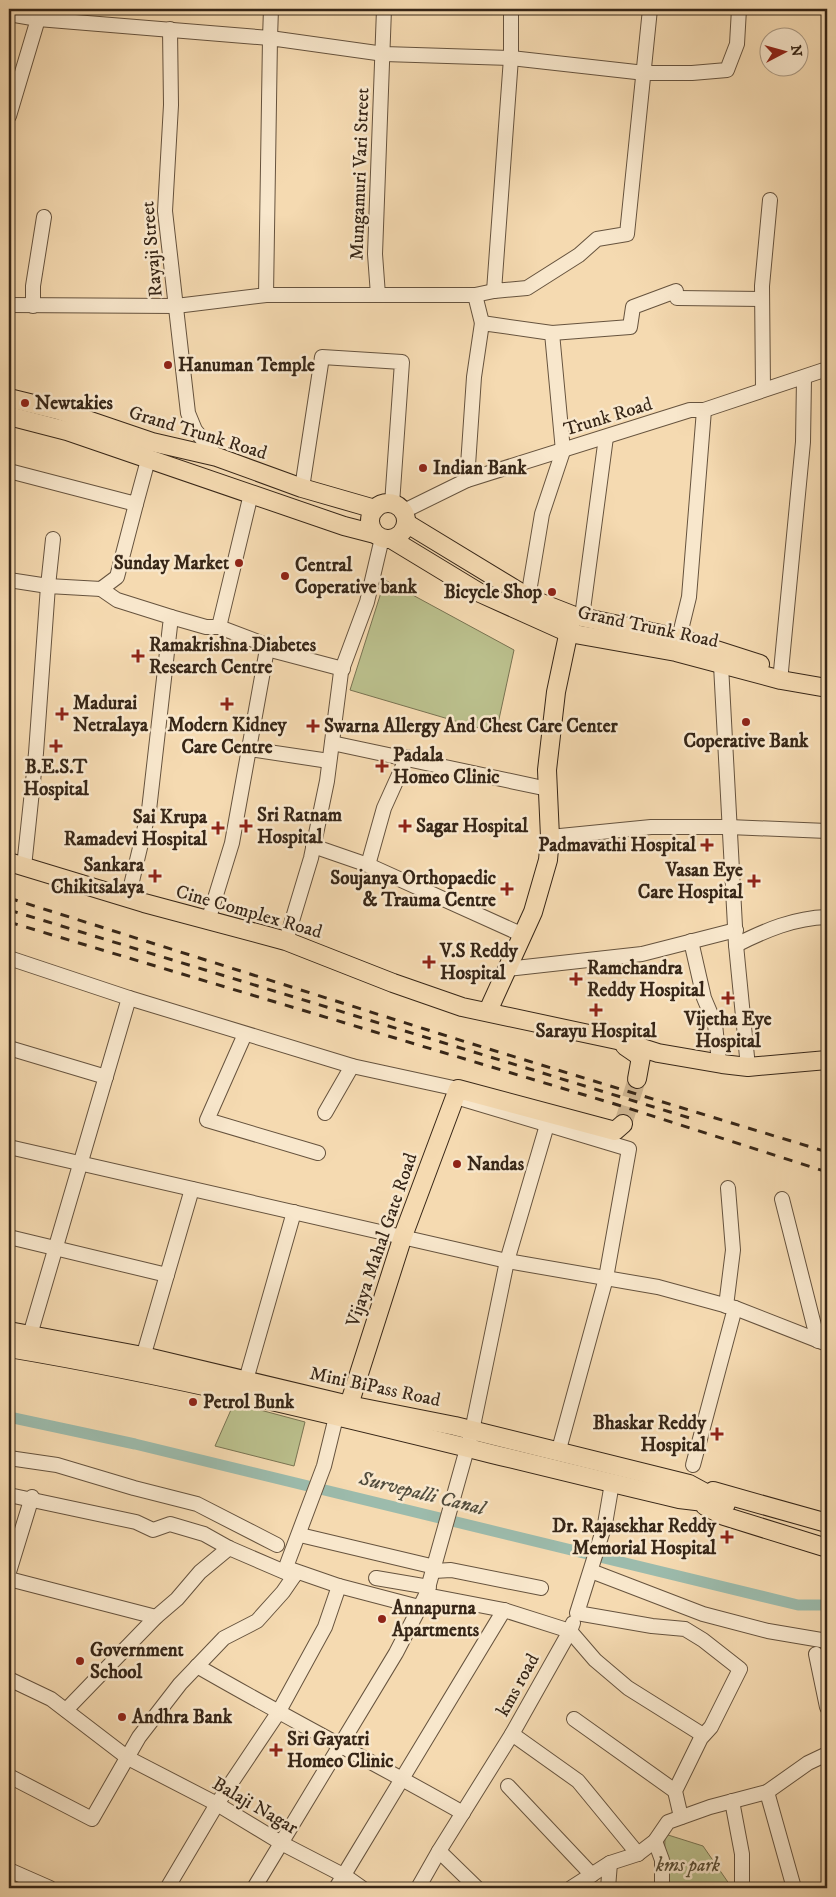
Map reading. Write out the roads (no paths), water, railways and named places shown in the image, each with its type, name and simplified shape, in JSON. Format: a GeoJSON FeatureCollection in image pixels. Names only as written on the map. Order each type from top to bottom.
{"type":"FeatureCollection","features":[{"type":"Feature","properties":{"kind":"main road","name":"Grand Trunk Road"},"geometry":{"type":"LineString","coordinates":[[9,398],[58,410],[152,442],[217,457],[302,488],[375,509]]}},
{"type":"Feature","properties":{"kind":"main road","name":"Grand Trunk Road"},"geometry":{"type":"LineString","coordinates":[[9,416],[67,431],[344,526],[383,537],[480,593],[721,665],[781,680],[827,688]]}},
{"type":"Feature","properties":{"kind":"main road"},"geometry":{"type":"LineString","coordinates":[[401,513],[401,534],[383,537],[370,523],[375,509],[382,504],[401,513],[531,599],[574,622],[679,638],[781,671],[827,680]]}},
{"type":"Feature","properties":{"kind":"main road"},"geometry":{"type":"LineString","coordinates":[[488,1011],[533,912],[548,860],[550,837],[547,770],[556,692],[574,622]]}},
{"type":"Feature","properties":{"kind":"main road","name":"Cine Complex Road"},"geometry":{"type":"LineString","coordinates":[[16,864],[208,921],[286,941],[462,1007],[488,1011],[617,1040],[658,1053],[722,1064],[748,1067],[827,1060]]}},
{"type":"Feature","properties":{"kind":"main road"},"geometry":{"type":"LineString","coordinates":[[617,1040],[641,1057],[637,1079]]}},
{"type":"Feature","properties":{"kind":"main road"},"geometry":{"type":"LineString","coordinates":[[457,1093],[615,1131],[623,1124]]}},
{"type":"Feature","properties":{"kind":"main road","name":"Vijaya Mahal Gate Road"},"geometry":{"type":"LineString","coordinates":[[349,1405],[403,1236],[457,1093]]}},
{"type":"Feature","properties":{"kind":"main road","name":"Mini BiPass Road"},"geometry":{"type":"LineString","coordinates":[[9,1331],[141,1364],[246,1380],[349,1405],[469,1439],[558,1453],[698,1495]]}},
{"type":"Feature","properties":{"kind":"main road"},"geometry":{"type":"LineString","coordinates":[[9,1348],[141,1364],[336,1417],[469,1439],[612,1483],[698,1495],[726,1504]]}},
{"type":"Feature","properties":{"kind":"main road"},"geometry":{"type":"LineString","coordinates":[[698,1495],[725,1493],[827,1523]]}},
{"type":"Feature","properties":{"kind":"main road"},"geometry":{"type":"LineString","coordinates":[[698,1495],[724,1516],[827,1548]]}},
{"type":"Feature","properties":{"kind":"street"},"geometry":{"type":"LineString","coordinates":[[266,295],[271,9]]}},
{"type":"Feature","properties":{"kind":"street","name":"Mungamuri Vari Street"},"geometry":{"type":"LineString","coordinates":[[378,295],[375,254],[380,102],[384,54],[384,9]]}},
{"type":"Feature","properties":{"kind":"street"},"geometry":{"type":"LineString","coordinates":[[494,291],[511,58],[510,9]]}},
{"type":"Feature","properties":{"kind":"street"},"geometry":{"type":"LineString","coordinates":[[9,306],[176,306],[266,295],[475,295],[527,288],[579,255],[597,239],[627,234],[645,73],[650,9]]}},
{"type":"Feature","properties":{"kind":"street"},"geometry":{"type":"LineString","coordinates":[[9,14],[38,19],[78,15],[170,29],[270,38],[384,54],[511,58],[645,73],[692,73],[727,70],[737,44],[739,9]]}},
{"type":"Feature","properties":{"kind":"street"},"geometry":{"type":"LineString","coordinates":[[9,116],[38,19]]}},
{"type":"Feature","properties":{"kind":"street","name":"Rayaji Street"},"geometry":{"type":"LineString","coordinates":[[170,29],[171,105],[165,211],[188,413],[195,430],[217,457]]}},
{"type":"Feature","properties":{"kind":"street"},"geometry":{"type":"LineString","coordinates":[[763,390],[762,299],[770,200]]}},
{"type":"Feature","properties":{"kind":"street"},"geometry":{"type":"LineString","coordinates":[[33,306],[33,286],[44,217]]}},
{"type":"Feature","properties":{"kind":"street"},"geometry":{"type":"LineString","coordinates":[[467,480],[474,377],[482,323],[475,295]]}},
{"type":"Feature","properties":{"kind":"street"},"geometry":{"type":"LineString","coordinates":[[482,323],[552,333],[630,327],[633,307],[677,295],[762,299]]}},
{"type":"Feature","properties":{"kind":"street"},"geometry":{"type":"LineString","coordinates":[[531,599],[530,586],[542,514],[563,451],[552,333]]}},
{"type":"Feature","properties":{"kind":"street"},"geometry":{"type":"LineString","coordinates":[[302,488],[322,357],[402,362],[401,513]]}},
{"type":"Feature","properties":{"kind":"street","name":"Trunk Road"},"geometry":{"type":"LineString","coordinates":[[401,513],[467,480],[690,410],[704,410],[827,369]]}},
{"type":"Feature","properties":{"kind":"street"},"geometry":{"type":"LineString","coordinates":[[781,671],[803,442],[804,378]]}},
{"type":"Feature","properties":{"kind":"street"},"geometry":{"type":"LineString","coordinates":[[679,638],[689,597],[704,410]]}},
{"type":"Feature","properties":{"kind":"street"},"geometry":{"type":"LineString","coordinates":[[574,622],[606,437]]}},
{"type":"Feature","properties":{"kind":"street"},"geometry":{"type":"LineString","coordinates":[[101,589],[117,577],[148,460]]}},
{"type":"Feature","properties":{"kind":"street"},"geometry":{"type":"LineString","coordinates":[[9,471],[136,504]]}},
{"type":"Feature","properties":{"kind":"street"},"geometry":{"type":"LineString","coordinates":[[219,627],[251,494]]}},
{"type":"Feature","properties":{"kind":"street"},"geometry":{"type":"LineString","coordinates":[[286,941],[313,846],[332,743],[342,669],[367,602],[383,537]]}},
{"type":"Feature","properties":{"kind":"street"},"geometry":{"type":"LineString","coordinates":[[16,864],[36,753],[53,539]]}},
{"type":"Feature","properties":{"kind":"street"},"geometry":{"type":"LineString","coordinates":[[9,580],[48,586],[101,589],[116,600],[206,627],[219,627],[261,643],[267,649],[342,669]]}},
{"type":"Feature","properties":{"kind":"street"},"geometry":{"type":"LineString","coordinates":[[128,898],[149,810],[171,617]]}},
{"type":"Feature","properties":{"kind":"street"},"geometry":{"type":"LineString","coordinates":[[208,921],[232,843],[267,649]]}},
{"type":"Feature","properties":{"kind":"street"},"geometry":{"type":"LineString","coordinates":[[721,665],[736,945],[748,1067]]}},
{"type":"Feature","properties":{"kind":"street"},"geometry":{"type":"LineString","coordinates":[[332,743],[407,757],[548,789]]}},
{"type":"Feature","properties":{"kind":"street"},"geometry":{"type":"LineString","coordinates":[[249,749],[329,761]]}},
{"type":"Feature","properties":{"kind":"street"},"geometry":{"type":"LineString","coordinates":[[368,865],[384,808],[407,757]]}},
{"type":"Feature","properties":{"kind":"street"},"geometry":{"type":"LineString","coordinates":[[550,837],[651,827],[729,827],[827,831]]}},
{"type":"Feature","properties":{"kind":"street"},"geometry":{"type":"LineString","coordinates":[[313,846],[368,865],[522,935]]}},
{"type":"Feature","properties":{"kind":"street"},"geometry":{"type":"LineString","coordinates":[[736,945],[790,922],[809,917],[827,917]]}},
{"type":"Feature","properties":{"kind":"street"},"geometry":{"type":"LineString","coordinates":[[507,969],[642,954],[736,930]]}},
{"type":"Feature","properties":{"kind":"street"},"geometry":{"type":"LineString","coordinates":[[691,941],[704,998],[715,1024],[719,1062]]}},
{"type":"Feature","properties":{"kind":"street"},"geometry":{"type":"LineString","coordinates":[[9,958],[245,1034],[352,1066],[457,1093],[547,1126],[630,1149],[606,1278],[558,1453]]}},
{"type":"Feature","properties":{"kind":"street"},"geometry":{"type":"LineString","coordinates":[[30,1335],[129,998]]}},
{"type":"Feature","properties":{"kind":"street"},"geometry":{"type":"LineString","coordinates":[[245,1034],[207,1120],[318,1153]]}},
{"type":"Feature","properties":{"kind":"street"},"geometry":{"type":"LineString","coordinates":[[9,1048],[106,1077]]}},
{"type":"Feature","properties":{"kind":"street"},"geometry":{"type":"LineString","coordinates":[[325,1113],[352,1066]]}},
{"type":"Feature","properties":{"kind":"street"},"geometry":{"type":"LineString","coordinates":[[254,1888],[283,1844],[396,1653],[425,1597],[442,1544],[469,1439],[507,1260],[547,1126]]}},
{"type":"Feature","properties":{"kind":"street"},"geometry":{"type":"LineString","coordinates":[[9,1147],[80,1165],[507,1260],[658,1287],[730,1307],[823,1342]]}},
{"type":"Feature","properties":{"kind":"street"},"geometry":{"type":"LineString","coordinates":[[693,1465],[730,1307],[733,1250],[728,1188]]}},
{"type":"Feature","properties":{"kind":"street"},"geometry":{"type":"LineString","coordinates":[[141,1364],[192,1189]]}},
{"type":"Feature","properties":{"kind":"street"},"geometry":{"type":"LineString","coordinates":[[782,1199],[823,1342]]}},
{"type":"Feature","properties":{"kind":"street"},"geometry":{"type":"LineString","coordinates":[[246,1380],[294,1212]]}},
{"type":"Feature","properties":{"kind":"street"},"geometry":{"type":"LineString","coordinates":[[9,1237],[167,1275]]}},
{"type":"Feature","properties":{"kind":"street"},"geometry":{"type":"LineString","coordinates":[[9,1776],[92,1819],[139,1737],[158,1710],[224,1638],[257,1620],[283,1592],[324,1466],[336,1417]]}},
{"type":"Feature","properties":{"kind":"street"},"geometry":{"type":"LineString","coordinates":[[9,1458],[57,1465],[197,1504],[277,1546]]}},
{"type":"Feature","properties":{"kind":"street","name":"kms road"},"geometry":{"type":"LineString","coordinates":[[612,1483],[592,1570],[570,1631],[512,1734],[578,1781],[638,1854]]}},
{"type":"Feature","properties":{"kind":"street"},"geometry":{"type":"LineString","coordinates":[[9,1496],[32,1499],[136,1522],[153,1530],[170,1524],[204,1534],[229,1548],[290,1572],[339,1586],[504,1610],[570,1631],[595,1660],[628,1688],[702,1735]]}},
{"type":"Feature","properties":{"kind":"street"},"geometry":{"type":"LineString","coordinates":[[9,1572],[32,1499]]}},
{"type":"Feature","properties":{"kind":"street"},"geometry":{"type":"LineString","coordinates":[[300,1535],[434,1569],[451,1570],[541,1588]]}},
{"type":"Feature","properties":{"kind":"street"},"geometry":{"type":"LineString","coordinates":[[66,1710],[156,1617],[177,1599],[200,1572],[229,1548]]}},
{"type":"Feature","properties":{"kind":"street"},"geometry":{"type":"LineString","coordinates":[[592,1570],[703,1614],[768,1630],[827,1641]]}},
{"type":"Feature","properties":{"kind":"street"},"geometry":{"type":"LineString","coordinates":[[376,1578],[425,1597]]}},
{"type":"Feature","properties":{"kind":"street"},"geometry":{"type":"LineString","coordinates":[[9,1579],[156,1617]]}},
{"type":"Feature","properties":{"kind":"street"},"geometry":{"type":"LineString","coordinates":[[169,1885],[217,1804],[278,1713],[325,1627],[339,1586]]}},
{"type":"Feature","properties":{"kind":"street"},"geometry":{"type":"LineString","coordinates":[[336,1888],[504,1610]]}},
{"type":"Feature","properties":{"kind":"street"},"geometry":{"type":"LineString","coordinates":[[577,1613],[652,1626],[685,1629],[703,1640],[740,1669],[711,1727],[702,1735],[675,1792],[681,1817]]}},
{"type":"Feature","properties":{"kind":"street"},"geometry":{"type":"LineString","coordinates":[[816,1654],[827,1707]]}},
{"type":"Feature","properties":{"kind":"street"},"geometry":{"type":"LineString","coordinates":[[197,1666],[278,1713],[403,1779],[463,1814]]}},
{"type":"Feature","properties":{"kind":"street","name":"Balaji Nagar"},"geometry":{"type":"LineString","coordinates":[[9,1679],[51,1700],[128,1758],[217,1804],[283,1844],[344,1876],[362,1888]]}},
{"type":"Feature","properties":{"kind":"street"},"geometry":{"type":"LineString","coordinates":[[574,1719],[675,1792]]}},
{"type":"Feature","properties":{"kind":"street"},"geometry":{"type":"LineString","coordinates":[[418,1888],[512,1734]]}},
{"type":"Feature","properties":{"kind":"street"},"geometry":{"type":"LineString","coordinates":[[571,1888],[610,1862],[638,1854],[655,1842],[668,1822],[732,1800],[767,1792],[808,1763],[827,1754]]}},
{"type":"Feature","properties":{"kind":"street"},"geometry":{"type":"LineString","coordinates":[[508,1786],[592,1875]]}},
{"type":"Feature","properties":{"kind":"street"},"geometry":{"type":"LineString","coordinates":[[767,1792],[794,1888]]}},
{"type":"Feature","properties":{"kind":"street"},"geometry":{"type":"LineString","coordinates":[[732,1800],[742,1854],[742,1888]]}},
{"type":"Feature","properties":{"kind":"street"},"geometry":{"type":"LineString","coordinates":[[655,1842],[662,1860],[662,1888]]}},
{"type":"Feature","properties":{"kind":"street"},"geometry":{"type":"LineString","coordinates":[[439,1851],[477,1888]]}},
{"type":"Feature","properties":{"kind":"street"},"geometry":{"type":"LineString","coordinates":[[608,1888],[610,1862]]}},
{"type":"Feature","properties":{"kind":"street"},"geometry":{"type":"LineString","coordinates":[[9,1870],[50,1888]]}},
{"type":"Feature","properties":{"kind":"waterway","name":"Survepalli Canal"},"geometry":{"type":"LineString","coordinates":[[9,1417],[135,1444],[798,1605],[827,1605]]}},
{"type":"Feature","properties":{"kind":"tunnel"},"geometry":{"type":"LineString","coordinates":[[623,1124],[637,1079]]}},
{"type":"Feature","properties":{"kind":"railway"},"geometry":{"type":"LineString","coordinates":[[9,898],[466,1042],[827,1152]]}},
{"type":"Feature","properties":{"kind":"railway"},"geometry":{"type":"LineString","coordinates":[[9,910],[693,1119]]}},
{"type":"Feature","properties":{"kind":"railway"},"geometry":{"type":"LineString","coordinates":[[9,922],[618,1105],[827,1172]]}},
{"type":"Feature","properties":{"kind":"place","name":"Hanuman Temple"},"geometry":{"type":"Point","coordinates":[168,365]}},
{"type":"Feature","properties":{"kind":"place","name":"Newtakies"},"geometry":{"type":"Point","coordinates":[25,403]}},
{"type":"Feature","properties":{"kind":"place","name":"Indian Bank"},"geometry":{"type":"Point","coordinates":[423,468]}},
{"type":"Feature","properties":{"kind":"place","name":"Sunday Market"},"geometry":{"type":"Point","coordinates":[239,563]}},
{"type":"Feature","properties":{"kind":"place","name":"Central Coperative bank"},"geometry":{"type":"Point","coordinates":[285,576]}},
{"type":"Feature","properties":{"kind":"place","name":"Bicycle Shop"},"geometry":{"type":"Point","coordinates":[552,592]}},
{"type":"Feature","properties":{"kind":"place","name":"Ramakrishna Diabetes Research Centre"},"geometry":{"type":"Point","coordinates":[138,656]}},
{"type":"Feature","properties":{"kind":"place","name":"Modern Kidney Care Centre"},"geometry":{"type":"Point","coordinates":[227,704]}},
{"type":"Feature","properties":{"kind":"place","name":"Madurai Netralaya"},"geometry":{"type":"Point","coordinates":[62,714]}},
{"type":"Feature","properties":{"kind":"place","name":"Coperative Bank"},"geometry":{"type":"Point","coordinates":[746,722]}},
{"type":"Feature","properties":{"kind":"place","name":"Swarna Allergy And Chest Care Center"},"geometry":{"type":"Point","coordinates":[313,726]}},
{"type":"Feature","properties":{"kind":"place","name":"B.E.S.T Hospital"},"geometry":{"type":"Point","coordinates":[56,746]}},
{"type":"Feature","properties":{"kind":"place","name":"Padala Homeo Clinic"},"geometry":{"type":"Point","coordinates":[382,766]}},
{"type":"Feature","properties":{"kind":"place","name":"Sri Ratnam Hospital"},"geometry":{"type":"Point","coordinates":[246,826]}},
{"type":"Feature","properties":{"kind":"place","name":"Sagar Hospital"},"geometry":{"type":"Point","coordinates":[405,826]}},
{"type":"Feature","properties":{"kind":"place","name":"Sai Krupa Ramadevi Hospital"},"geometry":{"type":"Point","coordinates":[218,828]}},
{"type":"Feature","properties":{"kind":"place","name":"Padmavathi Hospital"},"geometry":{"type":"Point","coordinates":[707,845]}},
{"type":"Feature","properties":{"kind":"place","name":"Sankara Chikitsalaya"},"geometry":{"type":"Point","coordinates":[155,876]}},
{"type":"Feature","properties":{"kind":"place","name":"Vasan Eye Care Hospital"},"geometry":{"type":"Point","coordinates":[754,881]}},
{"type":"Feature","properties":{"kind":"place","name":"Soujanya Orthopaedic & Trauma Centre"},"geometry":{"type":"Point","coordinates":[507,889]}},
{"type":"Feature","properties":{"kind":"place","name":"V.S Reddy Hospital"},"geometry":{"type":"Point","coordinates":[429,962]}},
{"type":"Feature","properties":{"kind":"place","name":"Ramchandra Reddy Hospital"},"geometry":{"type":"Point","coordinates":[576,979]}},
{"type":"Feature","properties":{"kind":"place","name":"Vijetha Eye Hospital"},"geometry":{"type":"Point","coordinates":[728,998]}},
{"type":"Feature","properties":{"kind":"place","name":"Sarayu Hospital"},"geometry":{"type":"Point","coordinates":[596,1010]}},
{"type":"Feature","properties":{"kind":"place","name":"Nandas"},"geometry":{"type":"Point","coordinates":[457,1164]}},
{"type":"Feature","properties":{"kind":"place","name":"Petrol Bunk"},"geometry":{"type":"Point","coordinates":[193,1402]}},
{"type":"Feature","properties":{"kind":"place","name":"Bhaskar Reddy Hospital"},"geometry":{"type":"Point","coordinates":[717,1434]}},
{"type":"Feature","properties":{"kind":"place","name":"Dr. Rajasekhar Reddy Memorial Hospital"},"geometry":{"type":"Point","coordinates":[727,1537]}},
{"type":"Feature","properties":{"kind":"place","name":"Annapurna Apartments"},"geometry":{"type":"Point","coordinates":[382,1619]}},
{"type":"Feature","properties":{"kind":"place","name":"Government School"},"geometry":{"type":"Point","coordinates":[80,1661]}},
{"type":"Feature","properties":{"kind":"place","name":"Andhra Bank"},"geometry":{"type":"Point","coordinates":[122,1717]}},
{"type":"Feature","properties":{"kind":"place","name":"Sri Gayatri Homeo Clinic"},"geometry":{"type":"Point","coordinates":[276,1750]}},
{"type":"Feature","properties":{"kind":"park label","name":"kms park"},"geometry":{"type":"Point","coordinates":[688,1865]}}]}
